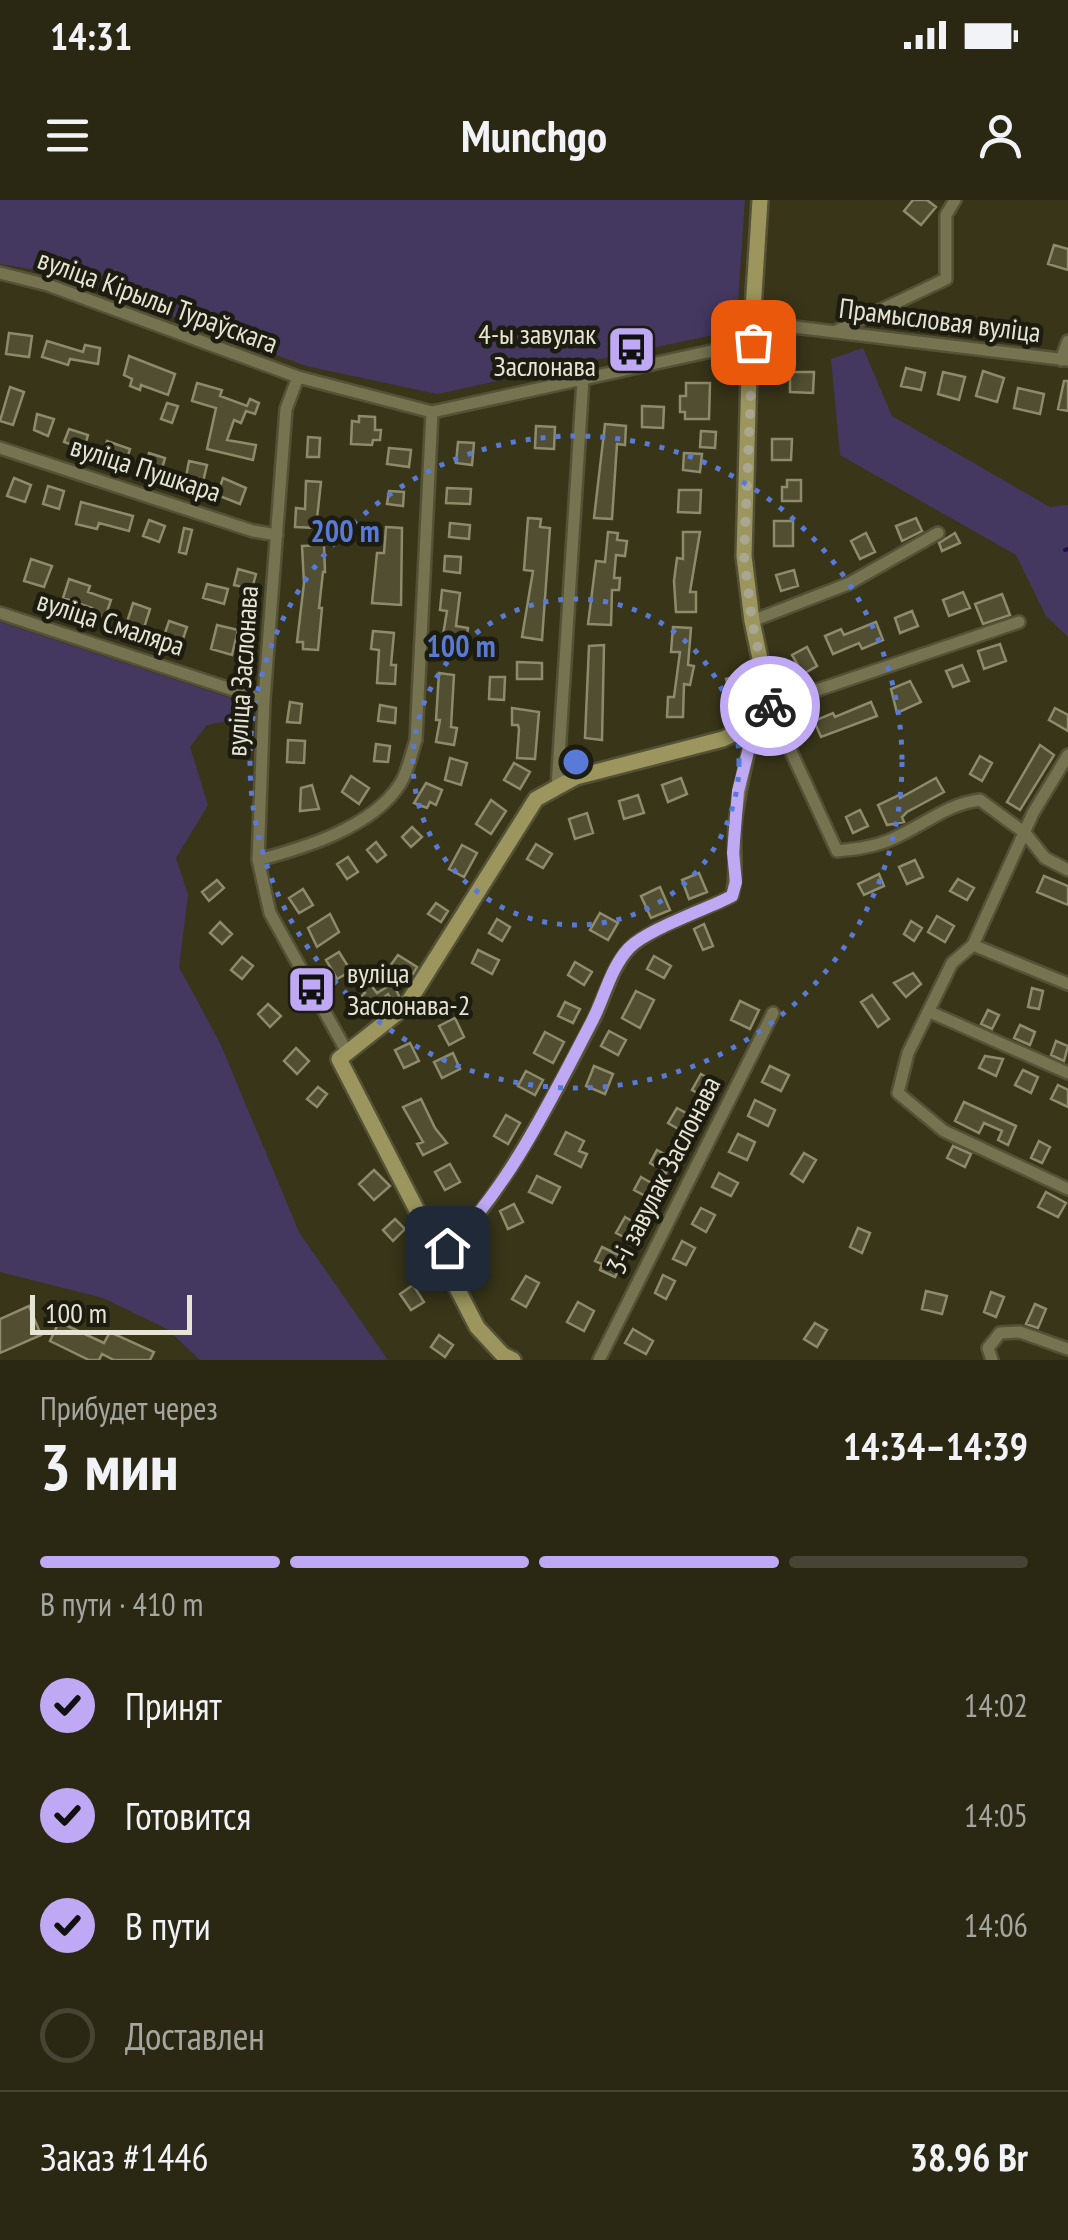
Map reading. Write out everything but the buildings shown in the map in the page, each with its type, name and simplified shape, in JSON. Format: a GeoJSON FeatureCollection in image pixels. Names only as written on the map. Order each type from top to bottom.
{"type":"FeatureCollection","features":[{"type":"Feature","properties":{"kind":"street"},"geometry":{"type":"LineString","coordinates":[[760,200],[744,556],[752,621],[770,706],[837,851],[866,848],[894,839],[955,804],[980,800],[1025,834],[1045,858],[1068,870]]}},
{"type":"Feature","properties":{"kind":"street"},"geometry":{"type":"LineString","coordinates":[[834,332],[946,279],[946,215],[955,200]]}},
{"type":"Feature","properties":{"kind":"street","name":"вуліца Кірылы Тураўскага"},"geometry":{"type":"LineString","coordinates":[[0,273],[48,284],[298,378]]}},
{"type":"Feature","properties":{"kind":"street","name":"Прамысловая вуліца"},"geometry":{"type":"LineString","coordinates":[[753,322],[1064,360],[1068,341]]}},
{"type":"Feature","properties":{"kind":"street"},"geometry":{"type":"LineString","coordinates":[[298,378],[432,412],[753,342]]}},
{"type":"Feature","properties":{"kind":"street","name":"вуліца Заслонава"},"geometry":{"type":"LineString","coordinates":[[298,378],[286,409],[264,700],[258,860],[270,912],[348,1052],[338,1059],[477,1327],[502,1355],[513,1360]]}},
{"type":"Feature","properties":{"kind":"street"},"geometry":{"type":"LineString","coordinates":[[557,787],[582,379]]}},
{"type":"Feature","properties":{"kind":"street"},"geometry":{"type":"LineString","coordinates":[[258,860],[304,848],[372,814],[401,784],[416,740],[432,412]]}},
{"type":"Feature","properties":{"kind":"street","name":"вуліца Пушкара"},"geometry":{"type":"LineString","coordinates":[[0,448],[277,535]]}},
{"type":"Feature","properties":{"kind":"street"},"geometry":{"type":"LineString","coordinates":[[752,621],[848,584],[938,533]]}},
{"type":"Feature","properties":{"kind":"street","name":"вуліца Смаляра"},"geometry":{"type":"LineString","coordinates":[[0,613],[264,700]]}},
{"type":"Feature","properties":{"kind":"street"},"geometry":{"type":"LineString","coordinates":[[438,1252],[468,1228],[532,1134],[596,1014],[617,964],[632,945],[732,896],[736,882],[733,853],[738,791],[755,724],[770,706],[1020,622]]}},
{"type":"Feature","properties":{"kind":"street"},"geometry":{"type":"LineString","coordinates":[[348,1052],[406,1006],[536,799],[576,777],[722,739],[755,724]]}},
{"type":"Feature","properties":{"kind":"street"},"geometry":{"type":"LineString","coordinates":[[1068,756],[1033,814],[973,945],[952,963],[908,1052],[898,1092],[944,1131],[1068,1188]]}},
{"type":"Feature","properties":{"kind":"street"},"geometry":{"type":"LineString","coordinates":[[973,945],[1068,984]]}},
{"type":"Feature","properties":{"kind":"street"},"geometry":{"type":"LineString","coordinates":[[930,1012],[1068,1073]]}},
{"type":"Feature","properties":{"kind":"street","name":"3-і завулак Заслонава"},"geometry":{"type":"LineString","coordinates":[[599,1360],[773,1013]]}},
{"type":"Feature","properties":{"kind":"street"},"geometry":{"type":"LineString","coordinates":[[992,1360],[988,1348],[1000,1333],[1020,1332],[1068,1349]]}},
{"type":"Feature","properties":{"kind":"shaded area"},"geometry":{"type":"Polygon","coordinates":[[[0,200],[745,200],[736,330],[437,394],[306,366],[55,273],[0,264],[0,200]]]}},
{"type":"Feature","properties":{"kind":"shaded area"},"geometry":{"type":"Polygon","coordinates":[[[863,348],[892,416],[1050,507],[1068,505],[1068,637],[1046,616],[1016,555],[840,455],[831,359],[863,348]]]}},
{"type":"Feature","properties":{"kind":"shaded area"},"geometry":{"type":"Polygon","coordinates":[[[0,622],[249,704],[249,717],[207,725],[190,747],[208,805],[176,858],[188,895],[179,967],[220,1043],[299,1232],[388,1360],[200,1360],[167,1329],[103,1298],[0,1272],[0,622]]]}},
{"type":"Feature","properties":{"kind":"way so far"},"geometry":{"type":"LineString","coordinates":[[753,342],[744,556],[752,621],[770,706]]}},
{"type":"Feature","properties":{"kind":"place","name":"4-ы завулак Заслонава"},"geometry":{"type":"Point","coordinates":[631,350]}},
{"type":"Feature","properties":{"kind":"place","name":"вуліца Заслонава-2"},"geometry":{"type":"Point","coordinates":[312,989]}},
{"type":"Feature","properties":{"kind":"route"},"geometry":{"type":"LineString","coordinates":[[447,1248],[468,1228],[532,1134],[596,1014],[617,964],[632,945],[732,896],[736,882],[733,853],[738,791],[755,724],[770,706]]}}]}
